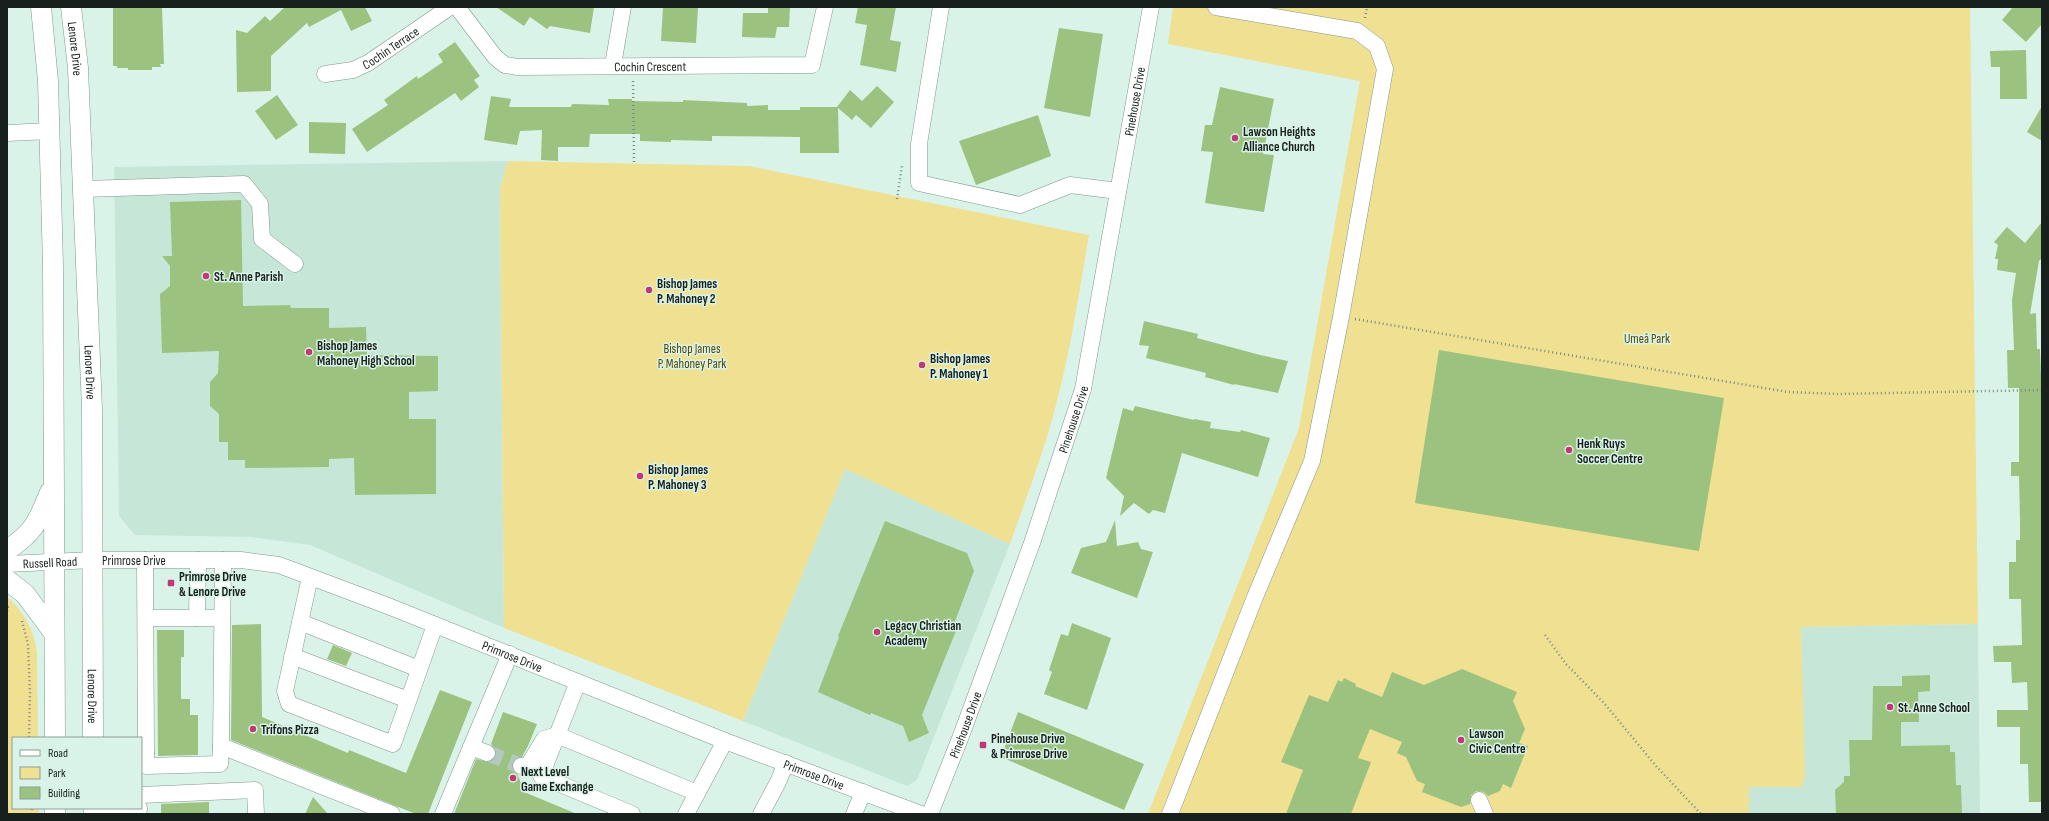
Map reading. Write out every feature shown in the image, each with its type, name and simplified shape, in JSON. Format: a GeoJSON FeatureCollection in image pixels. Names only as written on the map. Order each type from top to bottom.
{"type":"FeatureCollection","features":[{"type":"Feature","properties":{"kind":"main road"},"geometry":{"type":"LineString","coordinates":[[41,7],[50,131],[53,266],[55,737]]}},
{"type":"Feature","properties":{"kind":"main road","name":"Lenore Drive"},"geometry":{"type":"LineString","coordinates":[[71,7],[78,68],[92,409],[93,737]]}},
{"type":"Feature","properties":{"kind":"main road"},"geometry":{"type":"LineString","coordinates":[[7,550],[17,544],[36,525],[54,485]]}},
{"type":"Feature","properties":{"kind":"main road"},"geometry":{"type":"LineString","coordinates":[[7,580],[24,594],[54,633]]}},
{"type":"Feature","properties":{"kind":"street","name":"Cochin Terrace"},"geometry":{"type":"LineString","coordinates":[[325,74],[353,70],[368,63],[450,7]]}},
{"type":"Feature","properties":{"kind":"street","name":"Cochin Crescent"},"geometry":{"type":"LineString","coordinates":[[457,7],[495,58],[505,65],[518,67],[812,64],[825,7]]}},
{"type":"Feature","properties":{"kind":"street"},"geometry":{"type":"LineString","coordinates":[[613,65],[623,7]]}},
{"type":"Feature","properties":{"kind":"street"},"geometry":{"type":"LineString","coordinates":[[941,7],[919,144],[919,183],[1020,205],[1070,185],[1118,191]]}},
{"type":"Feature","properties":{"kind":"street","name":"Pinehouse Drive"},"geometry":{"type":"LineString","coordinates":[[930,814],[961,736],[1032,543],[1083,389],[1151,7]]}},
{"type":"Feature","properties":{"kind":"street"},"geometry":{"type":"LineString","coordinates":[[1170,814],[1255,597],[1312,461],[1341,317],[1385,69],[1382,56],[1377,46],[1357,31],[1216,7]]}},
{"type":"Feature","properties":{"kind":"street"},"geometry":{"type":"LineString","coordinates":[[7,133],[50,131]]}},
{"type":"Feature","properties":{"kind":"street"},"geometry":{"type":"LineString","coordinates":[[84,189],[244,184],[260,204],[262,239],[295,264]]}},
{"type":"Feature","properties":{"kind":"street","name":"Primrose Drive"},"geometry":{"type":"LineString","coordinates":[[93,560],[241,560],[279,565],[510,654],[726,741],[921,814]]}},
{"type":"Feature","properties":{"kind":"street","name":"Russell Road"},"geometry":{"type":"LineString","coordinates":[[7,564],[93,560]]}},
{"type":"Feature","properties":{"kind":"street"},"geometry":{"type":"LineString","coordinates":[[145,560],[146,618],[144,753],[146,766],[220,764],[222,560]]}},
{"type":"Feature","properties":{"kind":"street"},"geometry":{"type":"LineString","coordinates":[[197,618],[198,560]]}},
{"type":"Feature","properties":{"kind":"street"},"geometry":{"type":"LineString","coordinates":[[310,577],[285,690],[289,704],[393,744],[435,625]]}},
{"type":"Feature","properties":{"kind":"street"},"geometry":{"type":"LineString","coordinates":[[146,618],[222,618]]}},
{"type":"Feature","properties":{"kind":"street"},"geometry":{"type":"LineString","coordinates":[[300,622],[419,669]]}},
{"type":"Feature","properties":{"kind":"street"},"geometry":{"type":"LineString","coordinates":[[443,814],[510,654]]}},
{"type":"Feature","properties":{"kind":"street"},"geometry":{"type":"LineString","coordinates":[[292,656],[408,700]]}},
{"type":"Feature","properties":{"kind":"street"},"geometry":{"type":"LineString","coordinates":[[578,682],[541,776],[632,814]]}},
{"type":"Feature","properties":{"kind":"street"},"geometry":{"type":"LineString","coordinates":[[521,766],[526,767],[544,739],[557,735],[698,794]]}},
{"type":"Feature","properties":{"kind":"street"},"geometry":{"type":"LineString","coordinates":[[686,814],[726,741]]}},
{"type":"Feature","properties":{"kind":"street"},"geometry":{"type":"LineString","coordinates":[[221,746],[392,814]]}},
{"type":"Feature","properties":{"kind":"street"},"geometry":{"type":"LineString","coordinates":[[471,747],[487,753]]}},
{"type":"Feature","properties":{"kind":"street"},"geometry":{"type":"LineString","coordinates":[[761,814],[786,763]]}},
{"type":"Feature","properties":{"kind":"street"},"geometry":{"type":"LineString","coordinates":[[142,807],[256,790],[256,814]]}},
{"type":"Feature","properties":{"kind":"street"},"geometry":{"type":"LineString","coordinates":[[854,814],[863,792]]}},
{"type":"Feature","properties":{"kind":"street"},"geometry":{"type":"LineString","coordinates":[[94,811],[117,809]]}},
{"type":"Feature","properties":{"kind":"path"},"geometry":{"type":"LineString","coordinates":[[633,80],[634,164]]}},
{"type":"Feature","properties":{"kind":"path"},"geometry":{"type":"LineString","coordinates":[[1341,317],[1788,392],[1838,394],[2042,390]]}},
{"type":"Feature","properties":{"kind":"path"},"geometry":{"type":"LineString","coordinates":[[21,615],[28,644],[30,692],[29,737]]}},
{"type":"Feature","properties":{"kind":"path"},"geometry":{"type":"LineString","coordinates":[[1545,635],[1566,664],[1604,704],[1656,766],[1701,814]]}},
{"type":"Feature","properties":{"kind":"shaded area","name":"Bishop James Mahoney High School"},"geometry":{"type":"Polygon","coordinates":[[[508,161],[500,188],[504,628],[310,545],[250,537],[135,535],[119,516],[114,167],[508,161]]]}},
{"type":"Feature","properties":{"kind":"shaded area","name":"Legacy Christian Academy"},"geometry":{"type":"Polygon","coordinates":[[[845,468],[1010,544],[917,780],[907,786],[743,721],[845,468]]]}},
{"type":"Feature","properties":{"kind":"shaded area","name":"St. Anne School"},"geometry":{"type":"Polygon","coordinates":[[[1978,624],[1980,814],[1749,814],[1749,787],[1803,787],[1801,627],[1978,624]]]}},
{"type":"Feature","properties":{"kind":"green space","name":"Umeå Park"},"geometry":{"type":"Polygon","coordinates":[[[1173,7],[1970,7],[1978,624],[1801,627],[1805,779],[1803,779],[1803,787],[1749,787],[1749,814],[1148,814],[1299,428],[1360,81],[1168,44],[1173,7]]]}},
{"type":"Feature","properties":{"kind":"green space","name":"Bishop James P. Mahoney Park"},"geometry":{"type":"Polygon","coordinates":[[[508,161],[749,166],[1089,235],[1070,342],[1056,405],[1040,458],[1010,544],[845,469],[743,721],[504,628],[500,188],[508,161]]]}},
{"type":"Feature","properties":{"kind":"green space"},"geometry":{"type":"Polygon","coordinates":[[[7,597],[18,608],[31,629],[37,653],[38,737],[12,737],[12,809],[39,809],[39,814],[7,814],[7,597]]]}},
{"type":"Feature","properties":{"kind":"building"},"geometry":{"type":"Polygon","coordinates":[[[113,7],[162,7],[164,64],[160,64],[161,67],[152,67],[152,70],[128,70],[128,68],[117,68],[117,66],[113,66],[113,7]]]}},
{"type":"Feature","properties":{"kind":"building"},"geometry":{"type":"Polygon","coordinates":[[[285,7],[365,7],[372,21],[351,31],[341,10],[309,27],[307,23],[271,56],[271,91],[237,92],[236,30],[247,33],[265,16],[270,21],[285,7]]]}},
{"type":"Feature","properties":{"kind":"building"},"geometry":{"type":"Polygon","coordinates":[[[496,7],[594,7],[590,33],[550,26],[547,29],[530,17],[524,26],[496,7]]]}},
{"type":"Feature","properties":{"kind":"building"},"geometry":{"type":"Polygon","coordinates":[[[663,7],[698,7],[696,43],[661,41],[663,7]]]}},
{"type":"Feature","properties":{"kind":"building"},"geometry":{"type":"Polygon","coordinates":[[[768,7],[790,7],[789,27],[777,27],[775,38],[742,37],[743,13],[768,13],[768,7]]]}},
{"type":"Feature","properties":{"kind":"building"},"geometry":{"type":"Polygon","coordinates":[[[858,7],[896,7],[890,40],[901,42],[896,72],[860,65],[867,25],[855,23],[858,7]]]}},
{"type":"Feature","properties":{"kind":"building"},"geometry":{"type":"Polygon","coordinates":[[[2013,7],[2042,7],[2042,24],[2026,42],[2002,20],[2013,7]]]}},
{"type":"Feature","properties":{"kind":"building"},"geometry":{"type":"Polygon","coordinates":[[[1059,28],[1103,34],[1090,117],[1044,108],[1059,28]]]}},
{"type":"Feature","properties":{"kind":"building"},"geometry":{"type":"Polygon","coordinates":[[[455,42],[480,76],[474,80],[479,87],[461,101],[455,93],[367,152],[352,129],[388,105],[384,100],[417,76],[418,79],[443,62],[438,54],[455,42]]]}},
{"type":"Feature","properties":{"kind":"building"},"geometry":{"type":"Polygon","coordinates":[[[2026,50],[2027,99],[2000,99],[2000,67],[1991,67],[1990,51],[2026,50]]]}},
{"type":"Feature","properties":{"kind":"building"},"geometry":{"type":"Polygon","coordinates":[[[877,86],[894,102],[871,128],[856,115],[852,120],[838,108],[839,153],[800,153],[800,137],[712,136],[712,141],[671,140],[671,142],[640,141],[640,134],[590,134],[589,147],[558,147],[558,161],[541,160],[542,130],[520,131],[517,145],[484,140],[491,96],[511,99],[509,107],[571,107],[572,104],[609,105],[608,99],[632,99],[632,101],[683,102],[683,100],[747,103],[747,106],[768,105],[768,110],[800,110],[800,107],[837,107],[850,90],[862,101],[877,86]]]}},
{"type":"Feature","properties":{"kind":"building","name":"Lawson Heights Alliance Church"},"geometry":{"type":"Polygon","coordinates":[[[1220,87],[1274,99],[1263,154],[1274,155],[1264,212],[1205,203],[1213,152],[1201,151],[1205,125],[1212,125],[1220,87]]]}},
{"type":"Feature","properties":{"kind":"building"},"geometry":{"type":"Polygon","coordinates":[[[277,95],[298,125],[276,140],[255,111],[277,95]]]}},
{"type":"Feature","properties":{"kind":"building"},"geometry":{"type":"Polygon","coordinates":[[[2042,106],[2042,141],[2027,132],[2042,106]]]}},
{"type":"Feature","properties":{"kind":"building"},"geometry":{"type":"Polygon","coordinates":[[[1038,115],[1051,156],[976,185],[959,141],[1038,115]]]}},
{"type":"Feature","properties":{"kind":"building"},"geometry":{"type":"Polygon","coordinates":[[[309,122],[346,123],[345,154],[309,153],[309,122]]]}},
{"type":"Feature","properties":{"kind":"building"},"geometry":{"type":"Polygon","coordinates":[[[241,200],[243,306],[290,305],[291,308],[329,308],[329,328],[366,327],[367,355],[438,356],[438,391],[409,392],[409,419],[436,419],[436,494],[355,495],[354,458],[329,459],[329,467],[245,468],[245,460],[228,460],[228,442],[219,442],[219,414],[210,406],[210,382],[218,373],[219,351],[162,353],[160,294],[170,286],[170,266],[162,256],[172,256],[170,202],[241,200]]]}},
{"type":"Feature","properties":{"kind":"building"},"geometry":{"type":"Polygon","coordinates":[[[2042,222],[2042,258],[2039,261],[2030,314],[2036,313],[2037,349],[2040,349],[2042,402],[2042,802],[2029,802],[2028,764],[2020,764],[2020,727],[1997,727],[1997,710],[2028,710],[2027,682],[2012,683],[2011,662],[1994,662],[1993,646],[2022,645],[2021,599],[2009,599],[2009,562],[2016,562],[2016,540],[2020,540],[2019,476],[2011,476],[2011,462],[2019,462],[2019,388],[2008,388],[2007,350],[2014,350],[2012,300],[2016,273],[1997,270],[1998,259],[1995,259],[1998,245],[1994,242],[2007,227],[2025,243],[2042,222]]]}},
{"type":"Feature","properties":{"kind":"building"},"geometry":{"type":"Polygon","coordinates":[[[1144,321],[1198,334],[1197,338],[1288,361],[1278,393],[1234,385],[1205,377],[1206,373],[1146,358],[1149,346],[1139,345],[1144,321]]]}},
{"type":"Feature","properties":{"kind":"building","name":"Henk Ruys Soccer Centre"},"geometry":{"type":"Polygon","coordinates":[[[1439,350],[1724,398],[1699,551],[1415,503],[1439,350]]]}},
{"type":"Feature","properties":{"kind":"building"},"geometry":{"type":"Polygon","coordinates":[[[1135,406],[1194,420],[1211,422],[1210,428],[1240,432],[1241,430],[1270,438],[1258,477],[1182,453],[1165,513],[1153,510],[1149,514],[1134,503],[1120,516],[1124,496],[1106,478],[1123,408],[1133,411],[1135,406]]]}},
{"type":"Feature","properties":{"kind":"building"},"geometry":{"type":"Polygon","coordinates":[[[1115,520],[1117,546],[1138,542],[1141,549],[1153,552],[1137,598],[1071,573],[1081,548],[1106,542],[1115,520]]]}},
{"type":"Feature","properties":{"kind":"building"},"geometry":{"type":"Polygon","coordinates":[[[885,521],[967,553],[974,571],[954,624],[958,626],[922,715],[929,733],[909,742],[903,726],[871,713],[870,715],[818,692],[839,637],[838,636],[885,521]]]}},
{"type":"Feature","properties":{"kind":"building"},"geometry":{"type":"Polygon","coordinates":[[[1072,623],[1111,638],[1087,710],[1044,694],[1052,672],[1049,670],[1061,634],[1068,636],[1072,623]]]}},
{"type":"Feature","properties":{"kind":"building"},"geometry":{"type":"Polygon","coordinates":[[[261,624],[262,717],[348,753],[349,750],[406,773],[440,690],[472,702],[428,814],[416,814],[231,740],[232,625],[261,624]]]}},
{"type":"Feature","properties":{"kind":"building"},"geometry":{"type":"Polygon","coordinates":[[[157,630],[184,630],[184,657],[181,657],[181,699],[190,699],[190,715],[198,715],[198,755],[158,756],[157,630]]]}},
{"type":"Feature","properties":{"kind":"building"},"geometry":{"type":"Polygon","coordinates":[[[333,645],[352,653],[346,666],[327,659],[333,645]]]}},
{"type":"Feature","properties":{"kind":"building","name":"Lawson Civic Centre"},"geometry":{"type":"Polygon","coordinates":[[[1462,669],[1517,692],[1513,701],[1525,729],[1519,743],[1528,746],[1511,788],[1503,784],[1500,791],[1488,796],[1484,792],[1476,791],[1471,795],[1470,804],[1461,807],[1422,792],[1425,784],[1417,781],[1406,757],[1397,753],[1402,742],[1370,729],[1358,758],[1371,762],[1351,814],[1286,814],[1303,770],[1281,762],[1309,695],[1328,702],[1338,680],[1342,682],[1344,678],[1356,684],[1355,686],[1382,697],[1392,672],[1424,685],[1462,669]]]}},
{"type":"Feature","properties":{"kind":"building"},"geometry":{"type":"Polygon","coordinates":[[[1930,675],[1930,691],[1918,692],[1919,722],[1901,722],[1901,746],[1950,745],[1950,752],[1955,752],[1956,785],[1961,785],[1962,814],[1836,814],[1835,790],[1844,782],[1844,776],[1850,776],[1849,740],[1872,740],[1873,686],[1902,686],[1902,676],[1930,675]]]}},
{"type":"Feature","properties":{"kind":"building"},"geometry":{"type":"Polygon","coordinates":[[[503,712],[537,724],[522,757],[514,759],[512,765],[512,769],[518,775],[524,792],[577,814],[454,814],[476,759],[488,762],[496,757],[496,751],[491,744],[503,712]]]}},
{"type":"Feature","properties":{"kind":"building"},"geometry":{"type":"Polygon","coordinates":[[[1018,712],[1144,764],[1124,810],[1001,757],[1018,712]]]}},
{"type":"Feature","properties":{"kind":"building"},"geometry":{"type":"Polygon","coordinates":[[[313,797],[328,814],[305,814],[313,797]]]}},
{"type":"Feature","properties":{"kind":"building"},"geometry":{"type":"Polygon","coordinates":[[[209,802],[209,814],[161,814],[161,804],[209,802]]]}},
{"type":"Feature","properties":{"kind":"tunnel"},"geometry":{"type":"LineString","coordinates":[[487,753],[521,766]]}},
{"type":"Feature","properties":{"kind":"place","name":"Lawson Heights Alliance Church"},"geometry":{"type":"Point","coordinates":[1235,138]}},
{"type":"Feature","properties":{"kind":"place","name":"St. Anne Parish"},"geometry":{"type":"Point","coordinates":[206,276]}},
{"type":"Feature","properties":{"kind":"place","name":"Bishop James P. Mahoney 2"},"geometry":{"type":"Point","coordinates":[649,290]}},
{"type":"Feature","properties":{"kind":"place","name":"Bishop James Mahoney High School"},"geometry":{"type":"Point","coordinates":[309,352]}},
{"type":"Feature","properties":{"kind":"place","name":"Bishop James P. Mahoney 1"},"geometry":{"type":"Point","coordinates":[922,365]}},
{"type":"Feature","properties":{"kind":"place","name":"Henk Ruys Soccer Centre"},"geometry":{"type":"Point","coordinates":[1569,450]}},
{"type":"Feature","properties":{"kind":"place","name":"Bishop James P. Mahoney 3"},"geometry":{"type":"Point","coordinates":[640,476]}},
{"type":"Feature","properties":{"kind":"place","name":"Primrose Drive & Lenore Drive"},"geometry":{"type":"Point","coordinates":[171,583]}},
{"type":"Feature","properties":{"kind":"place","name":"Legacy Christian Academy"},"geometry":{"type":"Point","coordinates":[877,632]}},
{"type":"Feature","properties":{"kind":"place","name":"St. Anne School"},"geometry":{"type":"Point","coordinates":[1890,707]}},
{"type":"Feature","properties":{"kind":"place","name":"Trifons Pizza"},"geometry":{"type":"Point","coordinates":[253,729]}},
{"type":"Feature","properties":{"kind":"place","name":"Lawson Civic Centre"},"geometry":{"type":"Point","coordinates":[1461,740]}},
{"type":"Feature","properties":{"kind":"place","name":"Pinehouse Drive & Primrose Drive"},"geometry":{"type":"Point","coordinates":[983,745]}},
{"type":"Feature","properties":{"kind":"place","name":"Next Level Game Exchange"},"geometry":{"type":"Point","coordinates":[513,778]}}]}
